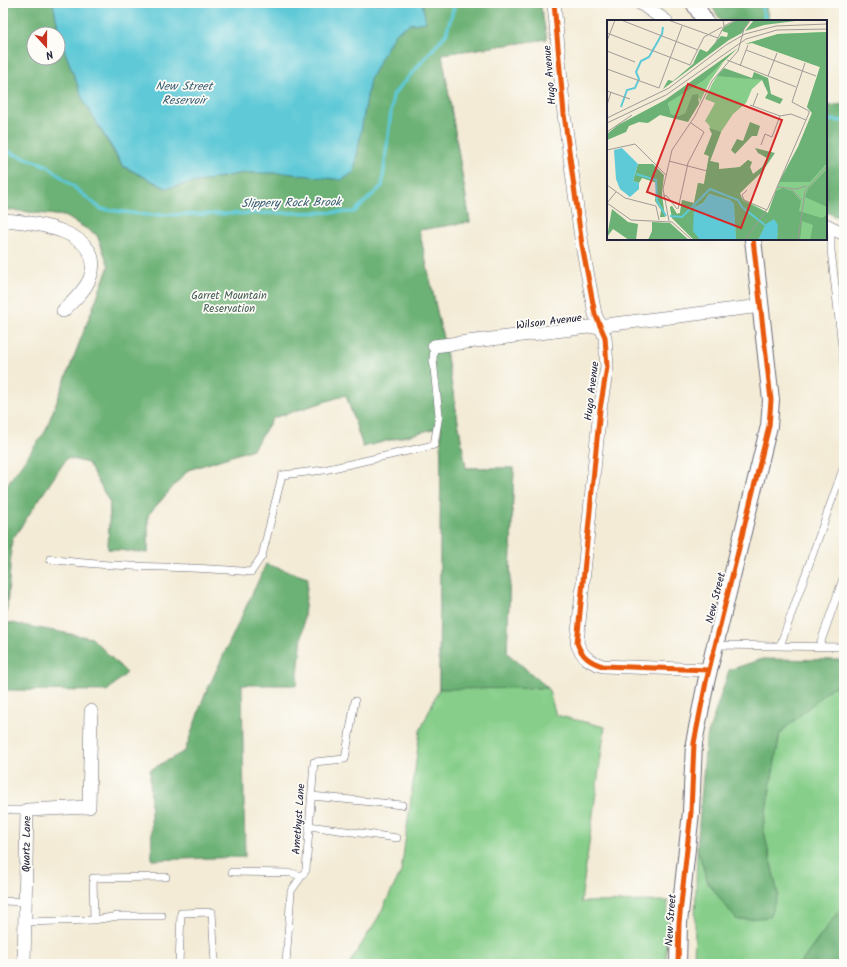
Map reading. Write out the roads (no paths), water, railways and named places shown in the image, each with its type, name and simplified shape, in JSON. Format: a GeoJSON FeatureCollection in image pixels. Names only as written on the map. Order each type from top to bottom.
{"type":"FeatureCollection","features":[{"type":"Feature","properties":{"kind":"street","name":"Hugo Avenue"},"geometry":{"type":"LineString","coordinates":[[554,3],[564,114],[582,245],[595,314],[605,337],[607,367],[600,408],[577,643],[585,658],[590,662],[603,666],[709,670]]}},
{"type":"Feature","properties":{"kind":"street"},"geometry":{"type":"LineString","coordinates":[[640,3],[665,20]]}},
{"type":"Feature","properties":{"kind":"street"},"geometry":{"type":"LineString","coordinates":[[694,3],[704,20]]}},
{"type":"Feature","properties":{"kind":"street"},"geometry":{"type":"LineString","coordinates":[[3,220],[59,229],[85,245],[90,252],[92,269],[90,279],[63,312]]}},
{"type":"Feature","properties":{"kind":"street"},"geometry":{"type":"LineString","coordinates":[[829,227],[844,234]]}},
{"type":"Feature","properties":{"kind":"street","name":"New Street"},"geometry":{"type":"LineString","coordinates":[[678,964],[679,923],[691,812],[694,743],[709,670],[769,426],[772,400],[753,240]]}},
{"type":"Feature","properties":{"kind":"street","name":"Wilson Avenue"},"geometry":{"type":"LineString","coordinates":[[434,346],[761,306]]}},
{"type":"Feature","properties":{"kind":"street","name":"Quartz Lane"},"geometry":{"type":"LineString","coordinates":[[24,964],[27,810],[89,807],[91,711]]}},
{"type":"Feature","properties":{"kind":"lane"},"geometry":{"type":"LineString","coordinates":[[829,227],[844,364]]}},
{"type":"Feature","properties":{"kind":"lane"},"geometry":{"type":"LineString","coordinates":[[50,559],[130,567],[209,568],[251,572],[262,556],[282,475],[324,470],[434,445],[439,415],[433,360],[434,346]]}},
{"type":"Feature","properties":{"kind":"lane"},"geometry":{"type":"LineString","coordinates":[[780,646],[844,466]]}},
{"type":"Feature","properties":{"kind":"lane"},"geometry":{"type":"LineString","coordinates":[[819,647],[844,576]]}},
{"type":"Feature","properties":{"kind":"lane"},"geometry":{"type":"LineString","coordinates":[[715,645],[844,647]]}},
{"type":"Feature","properties":{"kind":"lane","name":"Amethyst Lane"},"geometry":{"type":"LineString","coordinates":[[286,964],[291,892],[306,870],[314,762],[345,759],[355,701]]}},
{"type":"Feature","properties":{"kind":"lane"},"geometry":{"type":"LineString","coordinates":[[312,796],[402,805]]}},
{"type":"Feature","properties":{"kind":"lane"},"geometry":{"type":"LineString","coordinates":[[3,810],[27,810]]}},
{"type":"Feature","properties":{"kind":"lane"},"geometry":{"type":"LineString","coordinates":[[309,826],[397,838]]}},
{"type":"Feature","properties":{"kind":"lane"},"geometry":{"type":"LineString","coordinates":[[232,872],[291,873],[302,876]]}},
{"type":"Feature","properties":{"kind":"lane"},"geometry":{"type":"LineString","coordinates":[[94,920],[93,878],[166,877]]}},
{"type":"Feature","properties":{"kind":"lane"},"geometry":{"type":"LineString","coordinates":[[3,901],[26,902]]}},
{"type":"Feature","properties":{"kind":"lane"},"geometry":{"type":"LineString","coordinates":[[179,964],[181,912],[212,912],[215,964]]}},
{"type":"Feature","properties":{"kind":"lane"},"geometry":{"type":"LineString","coordinates":[[25,922],[94,920],[118,916],[162,916]]}},
{"type":"Feature","properties":{"kind":"water","name":"New Street Reservoir"},"geometry":{"type":"Polygon","coordinates":[[[53,3],[422,3],[426,22],[410,24],[395,33],[370,79],[354,172],[342,180],[285,173],[243,173],[166,188],[123,166],[84,102],[66,54],[66,26],[58,26],[53,3]]]}},
{"type":"Feature","properties":{"kind":"waterway","name":"Slippery Rock Brook"},"geometry":{"type":"LineString","coordinates":[[3,150],[48,166],[101,209],[147,215],[354,212],[382,186],[393,95],[446,34],[455,3]]}},
{"type":"Feature","properties":{"kind":"waterway","name":"Slippery Rock Brook"},"geometry":{"type":"LineString","coordinates":[[761,3],[766,20]]}},
{"type":"Feature","properties":{"kind":"waterway","name":"Slippery Rock Brook"},"geometry":{"type":"LineString","coordinates":[[827,120],[844,121]]}},
{"type":"Feature","properties":{"kind":"park label","name":"Garret Mountain Reservation"},"geometry":{"type":"Point","coordinates":[229,302]}}]}
